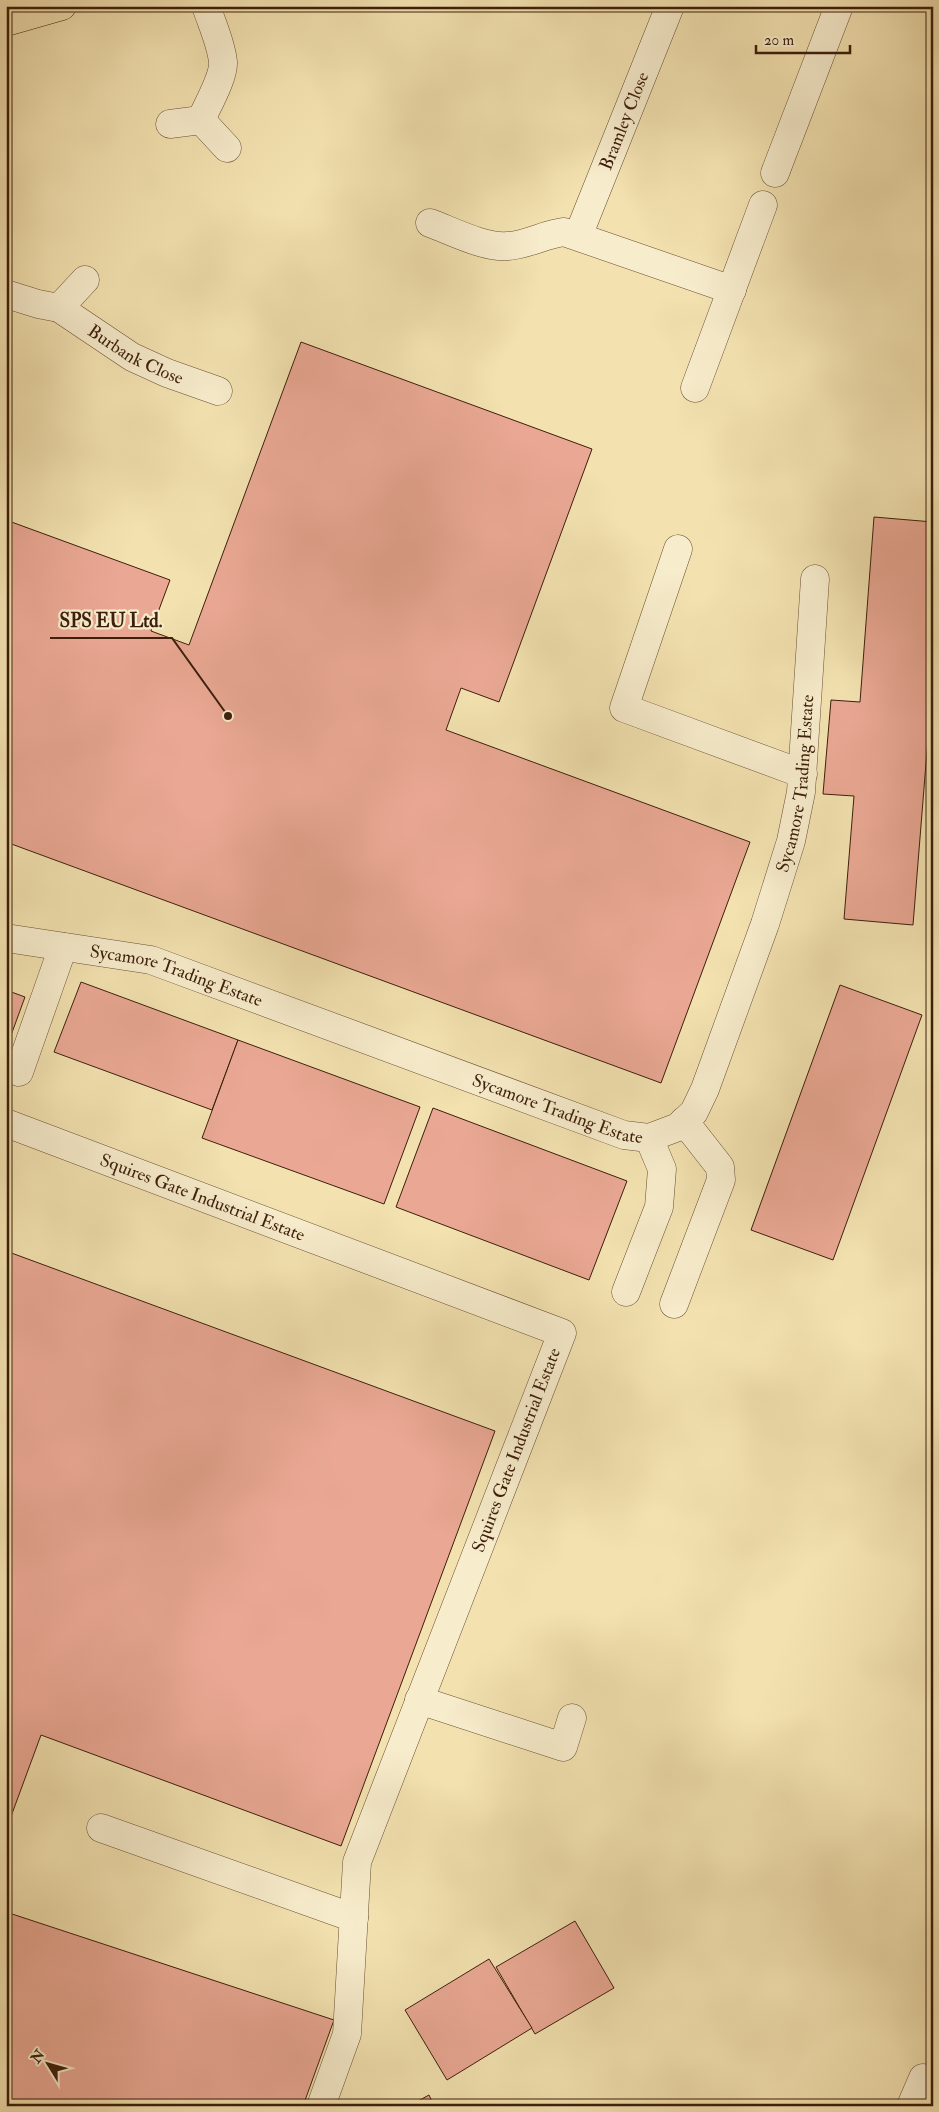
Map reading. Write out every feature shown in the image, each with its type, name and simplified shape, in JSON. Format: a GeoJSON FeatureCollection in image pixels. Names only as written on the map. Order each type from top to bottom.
{"type":"FeatureCollection","features":[{"type":"Feature","properties":{"kind":"main road"},"geometry":{"type":"LineString","coordinates":[[6,22],[62,6]]}},
{"type":"Feature","properties":{"kind":"street"},"geometry":{"type":"LineString","coordinates":[[201,120],[217,84],[223,64],[206,6]]}},
{"type":"Feature","properties":{"kind":"street","name":"Bramley Close"},"geometry":{"type":"LineString","coordinates":[[578,236],[670,6]]}},
{"type":"Feature","properties":{"kind":"street"},"geometry":{"type":"LineString","coordinates":[[775,172],[839,6]]}},
{"type":"Feature","properties":{"kind":"street"},"geometry":{"type":"LineString","coordinates":[[170,124],[201,120]]}},
{"type":"Feature","properties":{"kind":"street"},"geometry":{"type":"LineString","coordinates":[[201,120],[227,148]]}},
{"type":"Feature","properties":{"kind":"street"},"geometry":{"type":"LineString","coordinates":[[695,388],[764,205]]}},
{"type":"Feature","properties":{"kind":"street"},"geometry":{"type":"LineString","coordinates":[[430,223],[494,246],[521,244],[550,234],[564,232],[732,290]]}},
{"type":"Feature","properties":{"kind":"street"},"geometry":{"type":"LineString","coordinates":[[59,308],[85,280]]}},
{"type":"Feature","properties":{"kind":"street","name":"Burbank Close"},"geometry":{"type":"LineString","coordinates":[[6,294],[59,308],[132,357],[167,373],[218,391]]}},
{"type":"Feature","properties":{"kind":"street"},"geometry":{"type":"LineString","coordinates":[[678,549],[624,708],[803,774]]}},
{"type":"Feature","properties":{"kind":"street","name":"Sycamore Trading Estate"},"geometry":{"type":"LineString","coordinates":[[6,938],[151,960],[624,1135],[649,1138],[678,1127],[694,1112],[705,1089],[765,924],[792,841],[803,774],[815,579]]}},
{"type":"Feature","properties":{"kind":"street"},"geometry":{"type":"LineString","coordinates":[[19,1072],[63,947]]}},
{"type":"Feature","properties":{"kind":"street"},"geometry":{"type":"LineString","coordinates":[[674,1304],[721,1180],[720,1167],[684,1121]]}},
{"type":"Feature","properties":{"kind":"street","name":"Squires Gate Industrial Estate"},"geometry":{"type":"LineString","coordinates":[[6,1123],[562,1333],[358,1862],[347,2034],[321,2106]]}},
{"type":"Feature","properties":{"kind":"street"},"geometry":{"type":"LineString","coordinates":[[626,1292],[659,1207],[662,1169],[649,1138]]}},
{"type":"Feature","properties":{"kind":"street"},"geometry":{"type":"LineString","coordinates":[[419,1700],[563,1747],[572,1718]]}},
{"type":"Feature","properties":{"kind":"street"},"geometry":{"type":"LineString","coordinates":[[101,1828],[354,1918]]}},
{"type":"Feature","properties":{"kind":"street"},"geometry":{"type":"LineString","coordinates":[[911,2106],[923,2078]]}},
{"type":"Feature","properties":{"kind":"building"},"geometry":{"type":"Polygon","coordinates":[[[301,342],[592,449],[499,702],[461,688],[446,730],[750,842],[661,1083],[6,842],[6,520],[170,580],[151,631],[189,645],[301,342]]]}},
{"type":"Feature","properties":{"kind":"building"},"geometry":{"type":"Polygon","coordinates":[[[874,517],[933,522],[933,676],[913,925],[844,919],[854,796],[823,794],[831,700],[860,702],[874,517]]]}},
{"type":"Feature","properties":{"kind":"building"},"geometry":{"type":"Polygon","coordinates":[[[81,982],[238,1040],[212,1110],[54,1052],[81,982]]]}},
{"type":"Feature","properties":{"kind":"building"},"geometry":{"type":"Polygon","coordinates":[[[840,985],[922,1015],[833,1260],[751,1230],[840,985]]]}},
{"type":"Feature","properties":{"kind":"building"},"geometry":{"type":"Polygon","coordinates":[[[6,990],[25,997],[6,1049],[6,990]]]}},
{"type":"Feature","properties":{"kind":"building"},"geometry":{"type":"Polygon","coordinates":[[[238,1040],[420,1107],[384,1204],[202,1138],[238,1040]]]}},
{"type":"Feature","properties":{"kind":"building"},"geometry":{"type":"Polygon","coordinates":[[[433,1108],[627,1181],[589,1280],[396,1207],[433,1108]]]}},
{"type":"Feature","properties":{"kind":"building"},"geometry":{"type":"Polygon","coordinates":[[[6,1251],[495,1431],[341,1846],[41,1735],[6,1830],[6,1251]]]}},
{"type":"Feature","properties":{"kind":"building"},"geometry":{"type":"Polygon","coordinates":[[[6,1912],[334,2020],[303,2106],[6,2106],[6,1912]]]}},
{"type":"Feature","properties":{"kind":"building"},"geometry":{"type":"Polygon","coordinates":[[[575,1921],[614,1988],[535,2034],[496,1967],[575,1921]]]}},
{"type":"Feature","properties":{"kind":"building"},"geometry":{"type":"Polygon","coordinates":[[[489,1959],[532,2028],[447,2080],[405,2010],[489,1959]]]}},
{"type":"Feature","properties":{"kind":"building"},"geometry":{"type":"Polygon","coordinates":[[[429,2095],[434,2106],[409,2106],[429,2095]]]}},
{"type":"Feature","properties":{"kind":"place","name":"SPS EU Ltd."},"geometry":{"type":"Point","coordinates":[228,716]}}]}
